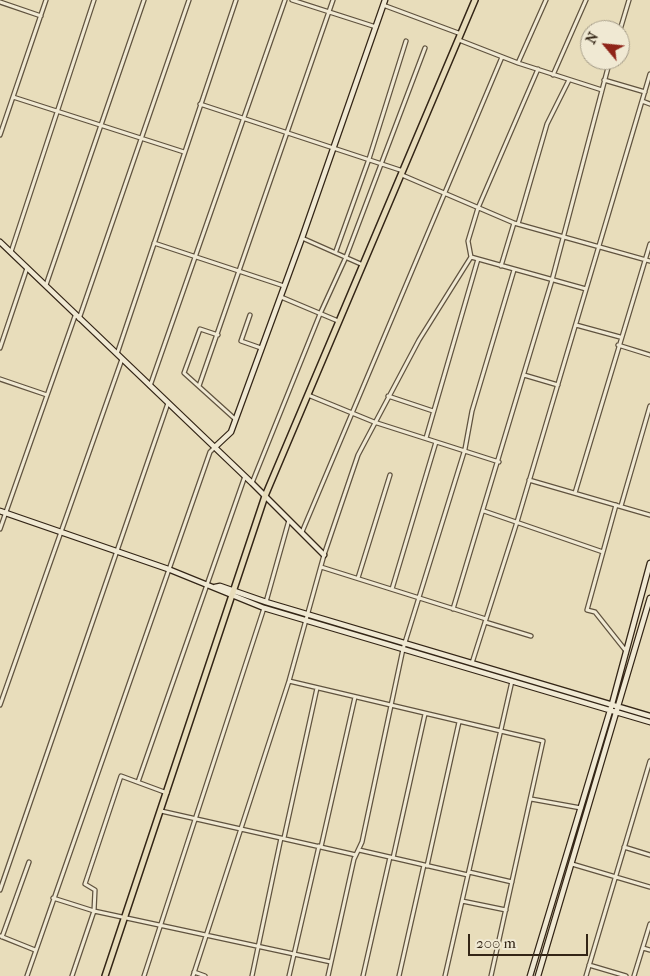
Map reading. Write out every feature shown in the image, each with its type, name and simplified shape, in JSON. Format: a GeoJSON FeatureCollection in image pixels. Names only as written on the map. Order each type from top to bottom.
{"type":"FeatureCollection","features":[{"type":"Feature","properties":{"kind":"main road"},"geometry":{"type":"LineString","coordinates":[[105,976],[234,594],[265,496],[338,321],[403,173],[460,37],[473,0]]}},
{"type":"Feature","properties":{"kind":"main road"},"geometry":{"type":"LineString","coordinates":[[215,447],[231,432],[302,238],[384,3]]}},
{"type":"Feature","properties":{"kind":"main road"},"geometry":{"type":"LineString","coordinates":[[0,242],[77,318],[252,482],[324,555]]}},
{"type":"Feature","properties":{"kind":"main road"},"geometry":{"type":"LineString","coordinates":[[0,511],[168,569],[234,594],[264,608],[650,722]]}},
{"type":"Feature","properties":{"kind":"main road"},"geometry":{"type":"LineString","coordinates":[[530,976],[610,711],[650,562]]}},
{"type":"Feature","properties":{"kind":"main road"},"geometry":{"type":"LineString","coordinates":[[234,594],[650,716]]}},
{"type":"Feature","properties":{"kind":"main road"},"geometry":{"type":"LineString","coordinates":[[538,976],[620,707],[650,598]]}},
{"type":"Feature","properties":{"kind":"street"},"geometry":{"type":"LineString","coordinates":[[0,136],[46,0]]}},
{"type":"Feature","properties":{"kind":"street"},"geometry":{"type":"LineString","coordinates":[[11,252],[94,0]]}},
{"type":"Feature","properties":{"kind":"street"},"geometry":{"type":"LineString","coordinates":[[46,286],[144,0]]}},
{"type":"Feature","properties":{"kind":"street"},"geometry":{"type":"LineString","coordinates":[[0,529],[142,138],[189,0]]}},
{"type":"Feature","properties":{"kind":"street"},"geometry":{"type":"LineString","coordinates":[[117,354],[236,0]]}},
{"type":"Feature","properties":{"kind":"street"},"geometry":{"type":"LineString","coordinates":[[150,386],[285,0]]}},
{"type":"Feature","properties":{"kind":"street"},"geometry":{"type":"LineString","coordinates":[[292,0],[376,27]]}},
{"type":"Feature","properties":{"kind":"street"},"geometry":{"type":"LineString","coordinates":[[198,386],[218,335],[333,0]]}},
{"type":"Feature","properties":{"kind":"street"},"geometry":{"type":"LineString","coordinates":[[518,63],[546,0]]}},
{"type":"Feature","properties":{"kind":"street"},"geometry":{"type":"LineString","coordinates":[[553,75],[586,0]]}},
{"type":"Feature","properties":{"kind":"street"},"geometry":{"type":"LineString","coordinates":[[623,20],[629,0]]}},
{"type":"Feature","properties":{"kind":"street"},"geometry":{"type":"LineString","coordinates":[[0,2],[41,16]]}},
{"type":"Feature","properties":{"kind":"street"},"geometry":{"type":"LineString","coordinates":[[384,3],[502,57],[602,90]]}},
{"type":"Feature","properties":{"kind":"street"},"geometry":{"type":"LineString","coordinates":[[336,251],[369,158],[406,41]]}},
{"type":"Feature","properties":{"kind":"street"},"geometry":{"type":"LineString","coordinates":[[252,482],[320,314],[346,257],[425,48]]}},
{"type":"Feature","properties":{"kind":"street"},"geometry":{"type":"LineString","coordinates":[[302,532],[350,413],[502,57]]}},
{"type":"Feature","properties":{"kind":"street"},"geometry":{"type":"LineString","coordinates":[[205,976],[193,974],[289,681],[324,555],[358,455],[388,396],[470,257],[468,241],[478,208],[538,69]]}},
{"type":"Feature","properties":{"kind":"street"},"geometry":{"type":"LineString","coordinates":[[453,609],[499,462],[552,280],[607,70]]}},
{"type":"Feature","properties":{"kind":"street"},"geometry":{"type":"LineString","coordinates":[[472,663],[517,522],[650,74]]}},
{"type":"Feature","properties":{"kind":"street"},"geometry":{"type":"LineString","coordinates":[[501,266],[547,124],[569,80]]}},
{"type":"Feature","properties":{"kind":"street"},"geometry":{"type":"LineString","coordinates":[[604,80],[645,92]]}},
{"type":"Feature","properties":{"kind":"street"},"geometry":{"type":"LineString","coordinates":[[13,96],[184,152]]}},
{"type":"Feature","properties":{"kind":"street"},"geometry":{"type":"LineString","coordinates":[[642,101],[650,104]]}},
{"type":"Feature","properties":{"kind":"street"},"geometry":{"type":"LineString","coordinates":[[200,104],[369,158],[443,193],[516,224],[648,260]]}},
{"type":"Feature","properties":{"kind":"street"},"geometry":{"type":"LineString","coordinates":[[302,238],[336,251],[363,265]]}},
{"type":"Feature","properties":{"kind":"street"},"geometry":{"type":"LineString","coordinates":[[154,242],[284,286]]}},
{"type":"Feature","properties":{"kind":"street"},"geometry":{"type":"LineString","coordinates":[[575,493],[620,337],[648,260],[650,244]]}},
{"type":"Feature","properties":{"kind":"street"},"geometry":{"type":"LineString","coordinates":[[470,257],[586,289]]}},
{"type":"Feature","properties":{"kind":"street"},"geometry":{"type":"LineString","coordinates":[[426,438],[478,259]]}},
{"type":"Feature","properties":{"kind":"street"},"geometry":{"type":"LineString","coordinates":[[0,348],[27,268]]}},
{"type":"Feature","properties":{"kind":"street"},"geometry":{"type":"LineString","coordinates":[[328,976],[356,855],[359,850],[403,649],[465,449],[472,411],[514,270]]}},
{"type":"Feature","properties":{"kind":"street"},"geometry":{"type":"LineString","coordinates":[[280,296],[338,321]]}},
{"type":"Feature","properties":{"kind":"street"},"geometry":{"type":"LineString","coordinates":[[250,315],[241,341],[261,348]]}},
{"type":"Feature","properties":{"kind":"street"},"geometry":{"type":"LineString","coordinates":[[576,325],[620,337]]}},
{"type":"Feature","properties":{"kind":"street"},"geometry":{"type":"LineString","coordinates":[[218,335],[200,329],[184,372],[235,419]]}},
{"type":"Feature","properties":{"kind":"street"},"geometry":{"type":"LineString","coordinates":[[618,345],[650,355]]}},
{"type":"Feature","properties":{"kind":"street"},"geometry":{"type":"LineString","coordinates":[[0,705],[122,359]]}},
{"type":"Feature","properties":{"kind":"street"},"geometry":{"type":"LineString","coordinates":[[524,375],[558,385]]}},
{"type":"Feature","properties":{"kind":"street"},"geometry":{"type":"LineString","coordinates":[[0,379],[47,396]]}},
{"type":"Feature","properties":{"kind":"street"},"geometry":{"type":"LineString","coordinates":[[308,395],[374,422],[436,442],[465,449],[499,462]]}},
{"type":"Feature","properties":{"kind":"street"},"geometry":{"type":"LineString","coordinates":[[388,396],[433,411]]}},
{"type":"Feature","properties":{"kind":"street"},"geometry":{"type":"LineString","coordinates":[[0,890],[168,403]]}},
{"type":"Feature","properties":{"kind":"street"},"geometry":{"type":"LineString","coordinates":[[620,506],[650,406]]}},
{"type":"Feature","properties":{"kind":"street"},"geometry":{"type":"LineString","coordinates":[[392,589],[436,442]]}},
{"type":"Feature","properties":{"kind":"street"},"geometry":{"type":"LineString","coordinates":[[27,976],[168,569],[210,452],[215,447]]}},
{"type":"Feature","properties":{"kind":"street"},"geometry":{"type":"LineString","coordinates":[[358,578],[390,475]]}},
{"type":"Feature","properties":{"kind":"street"},"geometry":{"type":"LineString","coordinates":[[138,782],[245,476]]}},
{"type":"Feature","properties":{"kind":"street"},"geometry":{"type":"LineString","coordinates":[[529,480],[650,515]]}},
{"type":"Feature","properties":{"kind":"street"},"geometry":{"type":"LineString","coordinates":[[616,505],[587,610],[594,612],[626,651]]}},
{"type":"Feature","properties":{"kind":"street"},"geometry":{"type":"LineString","coordinates":[[484,511],[603,552]]}},
{"type":"Feature","properties":{"kind":"street"},"geometry":{"type":"LineString","coordinates":[[266,602],[289,519]]}},
{"type":"Feature","properties":{"kind":"street"},"geometry":{"type":"LineString","coordinates":[[321,567],[531,636]]}},
{"type":"Feature","properties":{"kind":"street"},"geometry":{"type":"LineString","coordinates":[[144,976],[264,608]]}},
{"type":"Feature","properties":{"kind":"street"},"geometry":{"type":"LineString","coordinates":[[289,681],[543,741],[491,976]]}},
{"type":"Feature","properties":{"kind":"street"},"geometry":{"type":"LineString","coordinates":[[445,976],[512,681]]}},
{"type":"Feature","properties":{"kind":"street"},"geometry":{"type":"LineString","coordinates":[[252,976],[317,688]]}},
{"type":"Feature","properties":{"kind":"street"},"geometry":{"type":"LineString","coordinates":[[289,976],[355,697]]}},
{"type":"Feature","properties":{"kind":"street"},"geometry":{"type":"LineString","coordinates":[[363,976],[425,714]]}},
{"type":"Feature","properties":{"kind":"street"},"geometry":{"type":"LineString","coordinates":[[399,976],[459,722]]}},
{"type":"Feature","properties":{"kind":"street"},"geometry":{"type":"LineString","coordinates":[[586,976],[650,761]]}},
{"type":"Feature","properties":{"kind":"street"},"geometry":{"type":"LineString","coordinates":[[72,976],[94,911],[95,890],[85,884],[121,776],[167,793]]}},
{"type":"Feature","properties":{"kind":"street"},"geometry":{"type":"LineString","coordinates":[[530,799],[581,808]]}},
{"type":"Feature","properties":{"kind":"street"},"geometry":{"type":"LineString","coordinates":[[161,811],[356,855]]}},
{"type":"Feature","properties":{"kind":"street"},"geometry":{"type":"LineString","coordinates":[[624,847],[650,855]]}},
{"type":"Feature","properties":{"kind":"street"},"geometry":{"type":"LineString","coordinates":[[359,850],[426,866],[512,882]]}},
{"type":"Feature","properties":{"kind":"street"},"geometry":{"type":"LineString","coordinates":[[29,862],[1,936],[36,950]]}},
{"type":"Feature","properties":{"kind":"street"},"geometry":{"type":"LineString","coordinates":[[572,864],[650,887]]}},
{"type":"Feature","properties":{"kind":"street"},"geometry":{"type":"LineString","coordinates":[[53,898],[94,911],[206,933],[331,962]]}},
{"type":"Feature","properties":{"kind":"street"},"geometry":{"type":"LineString","coordinates":[[462,901],[506,910]]}},
{"type":"Feature","properties":{"kind":"street"},"geometry":{"type":"LineString","coordinates":[[634,976],[650,924]]}},
{"type":"Feature","properties":{"kind":"street"},"geometry":{"type":"LineString","coordinates":[[643,948],[650,950]]}},
{"type":"Feature","properties":{"kind":"street"},"geometry":{"type":"LineString","coordinates":[[589,965],[626,976]]}}]}
